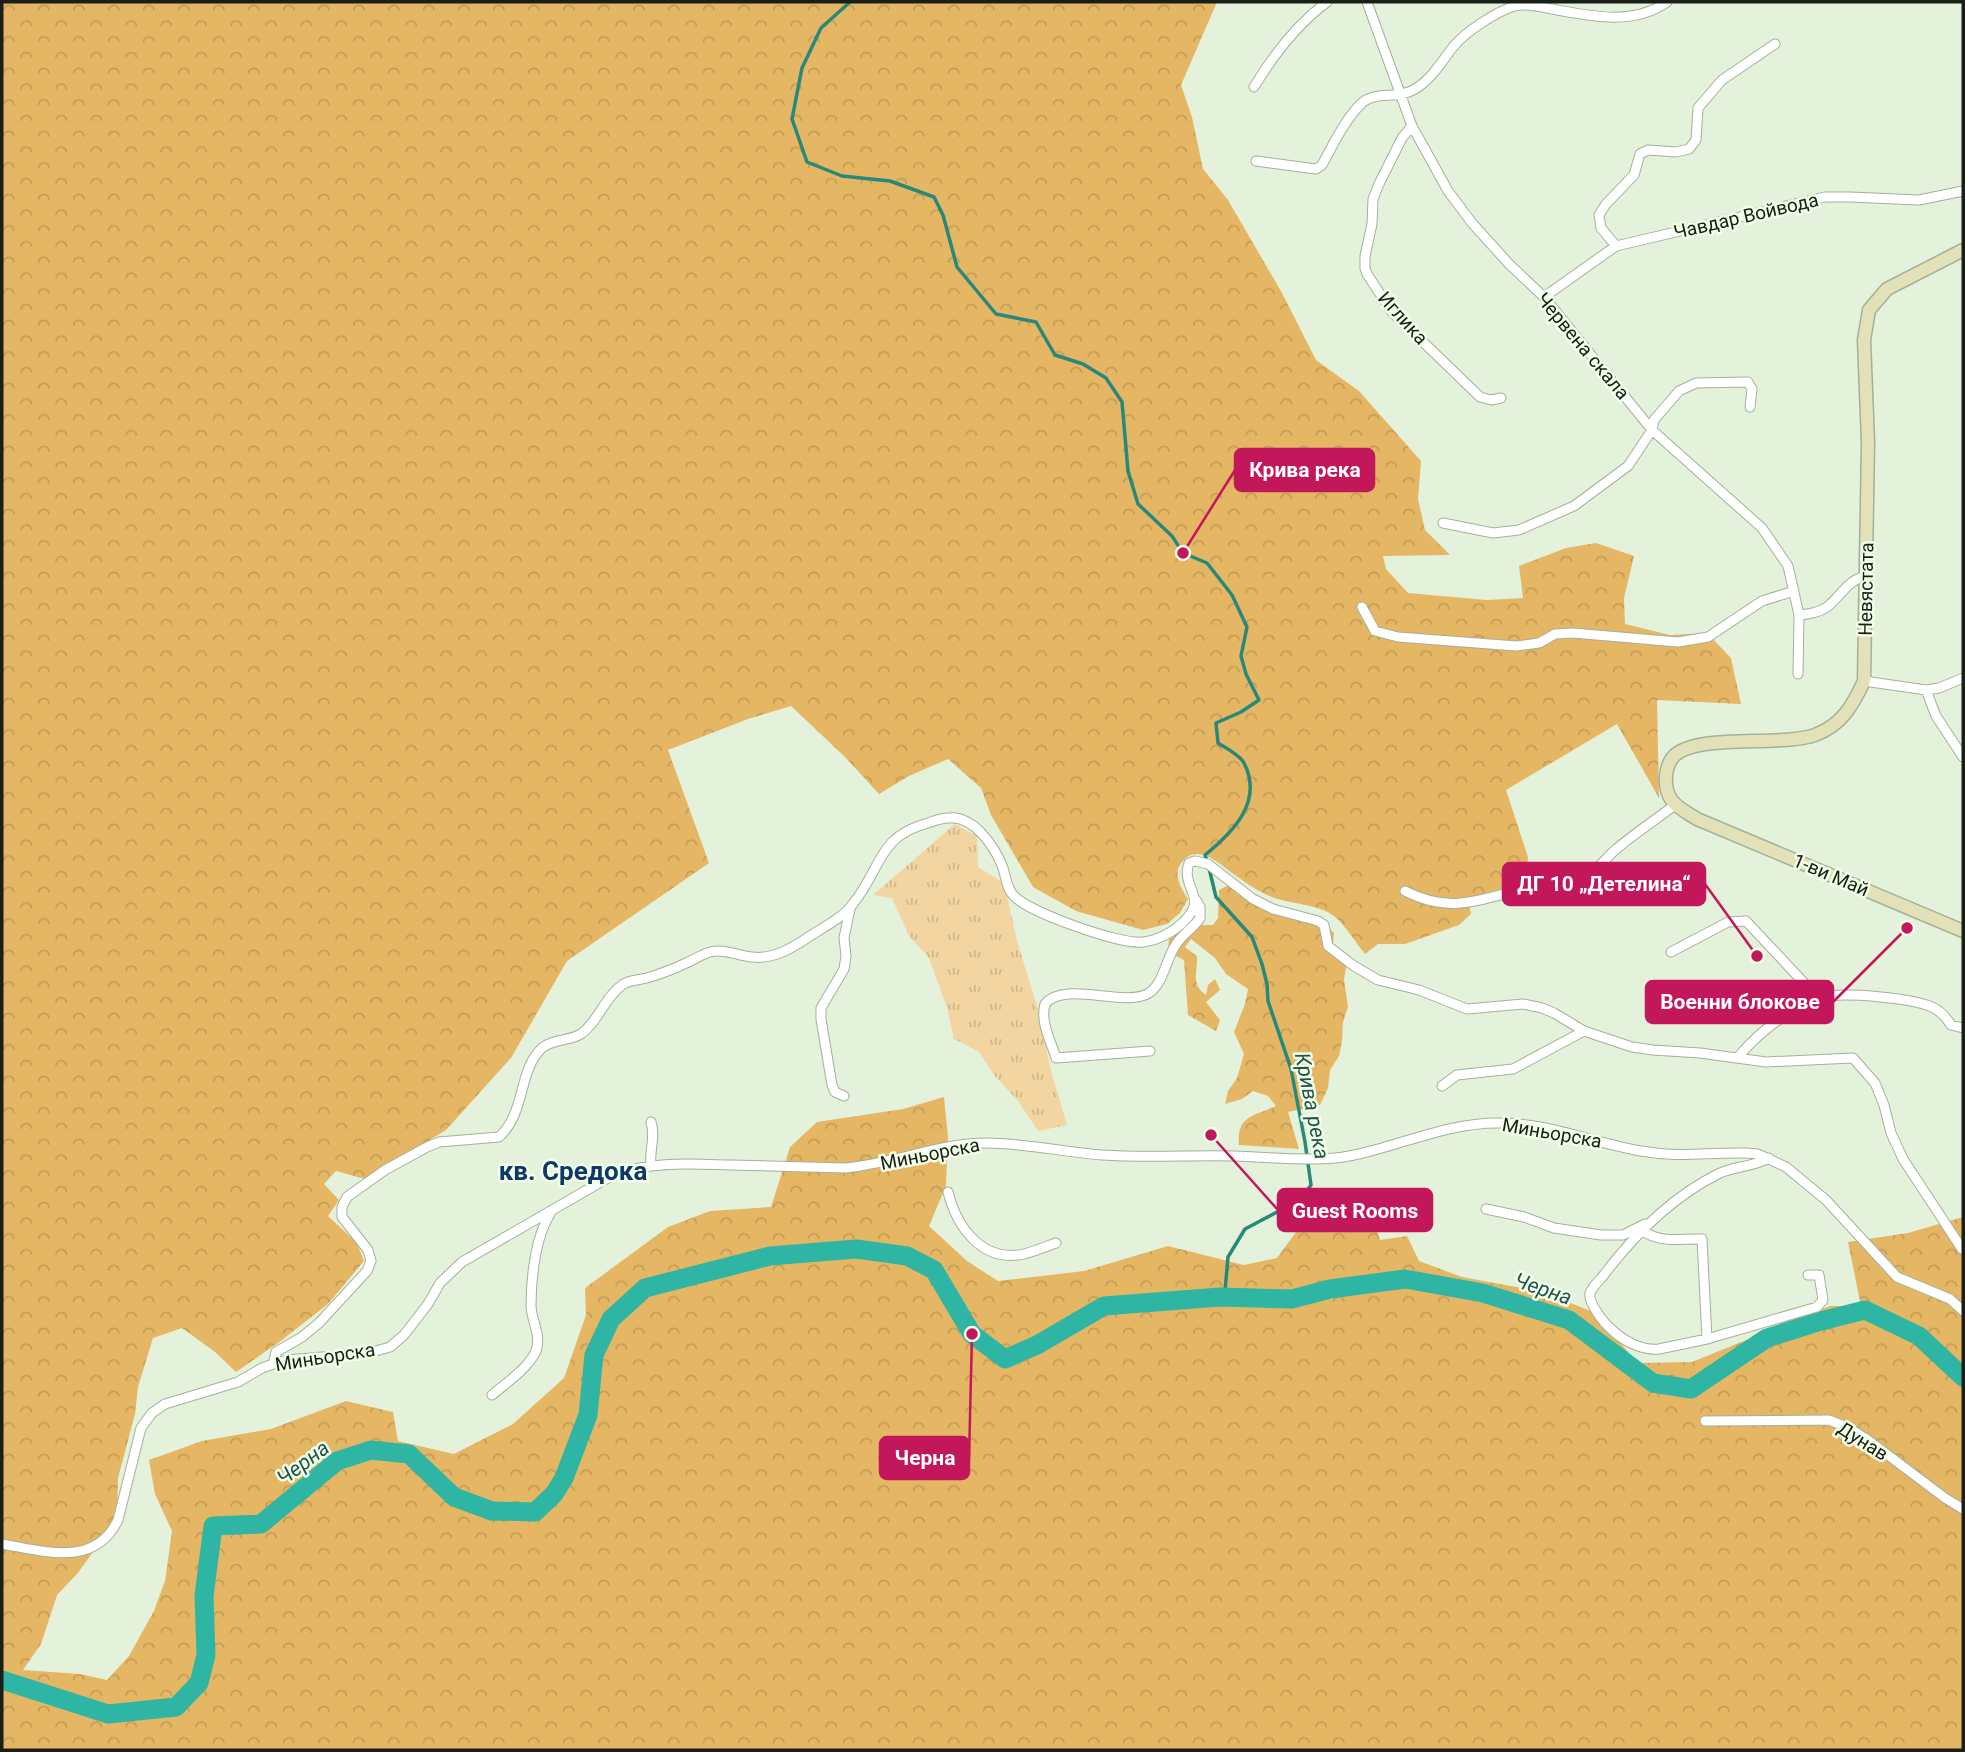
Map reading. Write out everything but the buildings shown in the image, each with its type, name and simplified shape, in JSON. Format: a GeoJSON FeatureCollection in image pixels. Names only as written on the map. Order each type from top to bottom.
{"type":"FeatureCollection","features":[{"type":"Feature","properties":{"kind":"street"},"geometry":{"type":"LineString","coordinates":[[1254,87],[1271,58],[1289,36],[1308,16],[1327,2]]}},
{"type":"Feature","properties":{"kind":"street","name":"Червена скала"},"geometry":{"type":"LineString","coordinates":[[1367,2],[1412,126],[1448,191],[1472,223],[1509,264],[1544,297],[1652,429],[1762,528],[1788,566],[1799,615],[1798,674]]}},
{"type":"Feature","properties":{"kind":"street"},"geometry":{"type":"LineString","coordinates":[[1256,161],[1315,169],[1322,165],[1352,114],[1363,103],[1373,97],[1410,93],[1422,85],[1455,44],[1499,13],[1516,6],[1530,5],[1597,18],[1642,13],[1657,9],[1667,2]]}},
{"type":"Feature","properties":{"kind":"street"},"geometry":{"type":"LineString","coordinates":[[1616,246],[1601,228],[1599,215],[1606,204],[1634,176],[1640,155],[1648,149],[1676,152],[1689,149],[1696,140],[1698,108],[1722,80],[1775,44]]}},
{"type":"Feature","properties":{"kind":"street","name":"Иглика"},"geometry":{"type":"LineString","coordinates":[[1412,126],[1402,138],[1373,199],[1372,224],[1365,256],[1367,274],[1392,312],[1480,397],[1490,400],[1502,398]]}},
{"type":"Feature","properties":{"kind":"street","name":"Чавдар Войвода"},"geometry":{"type":"LineString","coordinates":[[1544,297],[1616,246],[1825,197],[1919,200],[1963,191]]}},
{"type":"Feature","properties":{"kind":"street","name":"Невястата"},"geometry":{"type":"LineString","coordinates":[[1675,805],[1668,797],[1666,786],[1668,764],[1675,754],[1691,747],[1718,742],[1790,741],[1816,734],[1835,724],[1852,707],[1864,681],[1868,442],[1864,340],[1869,310],[1887,289],[1963,250]]}},
{"type":"Feature","properties":{"kind":"street"},"geometry":{"type":"LineString","coordinates":[[1443,523],[1493,533],[1519,530],[1574,506],[1628,466],[1652,429],[1654,420],[1679,391],[1696,383],[1748,382],[1752,389],[1750,407]]}},
{"type":"Feature","properties":{"kind":"street"},"geometry":{"type":"LineString","coordinates":[[1799,615],[1827,607],[1850,583],[1867,576]]}},
{"type":"Feature","properties":{"kind":"street"},"geometry":{"type":"LineString","coordinates":[[1362,607],[1375,631],[1398,637],[1516,646],[1539,643],[1555,634],[1573,633],[1678,642],[1708,637],[1762,601],[1794,591]]}},
{"type":"Feature","properties":{"kind":"street"},"geometry":{"type":"LineString","coordinates":[[1864,681],[1926,690],[1939,688],[1963,678]]}},
{"type":"Feature","properties":{"kind":"street"},"geometry":{"type":"LineString","coordinates":[[1926,690],[1936,716],[1963,757]]}},
{"type":"Feature","properties":{"kind":"street"},"geometry":{"type":"LineString","coordinates":[[1405,891],[1421,899],[1446,904],[1467,904],[1519,890],[1574,880],[1600,867],[1613,852],[1675,805]]}},
{"type":"Feature","properties":{"kind":"street","name":"1-ви Май"},"geometry":{"type":"LineString","coordinates":[[1675,805],[1697,819],[1963,931]]}},
{"type":"Feature","properties":{"kind":"street"},"geometry":{"type":"LineString","coordinates":[[273,1364],[276,1352],[302,1337],[319,1323],[367,1271],[371,1261],[368,1250],[342,1217],[342,1207],[347,1197],[385,1170],[439,1142],[499,1137],[512,1122],[531,1063],[543,1046],[580,1035],[621,985],[649,977],[711,951],[754,958],[771,956],[809,937],[851,907],[887,846],[900,833],[912,827],[958,817],[977,829],[991,845],[1013,895],[1041,913],[1082,929],[1140,943],[1168,933],[1180,924],[1192,911],[1195,898]]}},
{"type":"Feature","properties":{"kind":"street"},"geometry":{"type":"LineString","coordinates":[[1150,1051],[1056,1058],[1044,1020],[1045,1004],[1052,998],[1072,994],[1137,997],[1151,992],[1159,981],[1174,947],[1199,918],[1200,907],[1186,876],[1186,870],[1189,863],[1201,861],[1254,899],[1273,909],[1324,925],[1328,946],[1378,980],[1419,990],[1467,1009],[1523,1004],[1542,1008],[1584,1031],[1632,1047],[1766,1062],[1853,1058],[1875,1083],[1891,1133],[1903,1159],[1962,1249]]}},
{"type":"Feature","properties":{"kind":"street"},"geometry":{"type":"LineString","coordinates":[[844,1096],[835,1092],[832,1085],[821,1008],[844,969],[844,938],[851,907]]}},
{"type":"Feature","properties":{"kind":"street"},"geometry":{"type":"LineString","coordinates":[[1671,952],[1728,922],[1746,921],[1806,985],[1823,997]]}},
{"type":"Feature","properties":{"kind":"street"},"geometry":{"type":"LineString","coordinates":[[1738,1057],[1766,1028],[1823,997],[1870,996],[1915,1001],[1933,1007],[1944,1014],[1951,1025],[1963,1028]]}},
{"type":"Feature","properties":{"kind":"street"},"geometry":{"type":"LineString","coordinates":[[1441,1086],[1457,1075],[1513,1069],[1584,1031]]}},
{"type":"Feature","properties":{"kind":"street"},"geometry":{"type":"LineString","coordinates":[[651,1122],[654,1141],[650,1155],[651,1165]]}},
{"type":"Feature","properties":{"kind":"street","name":"Миньорска"},"geometry":{"type":"LineString","coordinates":[[2,1544],[73,1553],[93,1548],[105,1541],[118,1520],[141,1428],[152,1413],[165,1404],[238,1382],[262,1368],[287,1360],[369,1353],[390,1347],[404,1335],[440,1283],[462,1262],[613,1175],[651,1165],[845,1168],[867,1166],[964,1144],[983,1143],[1005,1143],[1102,1155],[1319,1159],[1354,1155],[1450,1128],[1496,1122],[1516,1123],[1638,1151],[1672,1156],[1746,1153],[1769,1158],[1786,1167],[1826,1200],[1896,1277],[1950,1299],[1963,1311]]}},
{"type":"Feature","properties":{"kind":"street"},"geometry":{"type":"LineString","coordinates":[[1769,1158],[1719,1173],[1683,1195],[1653,1220],[1610,1267],[1591,1291],[1590,1298],[1601,1318],[1617,1334],[1640,1347],[1653,1350],[1707,1339],[1817,1307],[1823,1300],[1819,1275],[1808,1275]]}},
{"type":"Feature","properties":{"kind":"street"},"geometry":{"type":"LineString","coordinates":[[948,1192],[954,1213],[976,1243],[984,1248],[1007,1255],[1023,1254],[1056,1243]]}},
{"type":"Feature","properties":{"kind":"street"},"geometry":{"type":"LineString","coordinates":[[492,1395],[522,1368],[534,1353],[537,1344],[531,1305],[533,1277],[540,1236],[552,1209]]}},
{"type":"Feature","properties":{"kind":"street"},"geometry":{"type":"LineString","coordinates":[[1486,1209],[1524,1217],[1554,1228],[1613,1236],[1629,1233],[1653,1220]]}},
{"type":"Feature","properties":{"kind":"street"},"geometry":{"type":"LineString","coordinates":[[1643,1231],[1661,1240],[1702,1239],[1707,1339]]}},
{"type":"Feature","properties":{"kind":"street","name":"Дунав"},"geometry":{"type":"LineString","coordinates":[[1705,1421],[1829,1420],[1868,1440],[1963,1509]]}},
{"type":"Feature","properties":{"kind":"green space"},"geometry":{"type":"Polygon","coordinates":[[[2,2],[1217,2],[1181,85],[1192,117],[1203,169],[1228,200],[1282,293],[1316,360],[1359,391],[1421,461],[1418,499],[1425,530],[1450,555],[1383,556],[1386,569],[1408,593],[1487,600],[1523,598],[1519,566],[1566,548],[1596,543],[1634,556],[1624,598],[1625,624],[1670,635],[1707,633],[1731,658],[1741,704],[1657,700],[1659,798],[1617,724],[1506,790],[1528,857],[1526,882],[1468,898],[1471,914],[1459,925],[1405,944],[1378,944],[1365,954],[1334,916],[1320,909],[1267,895],[1215,860],[1200,854],[1186,858],[1178,869],[1181,887],[1188,899],[1180,913],[1167,924],[1143,930],[1076,911],[1033,887],[991,815],[981,788],[948,759],[909,776],[879,794],[845,757],[791,706],[748,719],[668,750],[709,863],[567,961],[511,1058],[446,1130],[365,1179],[336,1171],[324,1184],[339,1200],[328,1216],[357,1243],[364,1261],[328,1304],[236,1372],[215,1352],[182,1328],[153,1338],[138,1387],[135,1414],[118,1478],[117,1519],[77,1574],[57,1595],[41,1644],[23,1670],[80,1674],[107,1680],[129,1656],[154,1611],[165,1581],[172,1531],[155,1494],[149,1460],[202,1441],[271,1429],[346,1401],[393,1412],[398,1441],[454,1454],[513,1424],[564,1378],[586,1315],[585,1288],[668,1227],[710,1211],[771,1207],[790,1147],[817,1122],[903,1109],[944,1097],[948,1137],[946,1186],[929,1226],[967,1261],[998,1281],[1084,1271],[1168,1246],[1244,1265],[1277,1258],[1299,1228],[1344,1202],[1368,1203],[1380,1240],[1407,1236],[1419,1261],[1462,1277],[1543,1292],[1593,1312],[1638,1363],[1692,1362],[1830,1306],[1861,1306],[1848,1242],[1908,1233],[1963,1217],[1963,1750],[2,1750],[2,2]]]}},
{"type":"Feature","properties":{"kind":"green space"},"geometry":{"type":"Polygon","coordinates":[[[955,824],[977,836],[978,867],[1004,883],[1067,1125],[1038,1131],[979,1052],[954,1039],[947,1008],[929,958],[909,936],[892,898],[873,895],[955,824]]]}},
{"type":"Feature","properties":{"kind":"green space"},"geometry":{"type":"Polygon","coordinates":[[[1231,884],[1250,896],[1326,925],[1334,933],[1333,943],[1348,956],[1344,979],[1348,1007],[1343,1022],[1339,1056],[1330,1070],[1328,1088],[1320,1105],[1288,1112],[1299,1149],[1239,1145],[1240,1128],[1248,1118],[1276,1106],[1268,1096],[1253,1091],[1242,1099],[1225,1104],[1244,1054],[1234,1032],[1248,989],[1226,974],[1215,958],[1191,939],[1185,947],[1197,956],[1198,987],[1206,995],[1208,985],[1215,979],[1220,990],[1206,1002],[1220,1020],[1216,1031],[1188,1015],[1184,960],[1168,952],[1169,936],[1202,925],[1213,925],[1218,918],[1219,890],[1231,884]]]}},
{"type":"Feature","properties":{"kind":"waterway","name":"Крива река"},"geometry":{"type":"LineString","coordinates":[[850,2],[821,28],[802,68],[792,119],[807,162],[842,176],[890,181],[934,197],[943,215],[957,267],[996,314],[1036,322],[1055,355],[1083,364],[1106,378],[1122,402],[1128,471],[1138,504],[1172,536],[1183,553],[1207,563],[1232,595],[1247,627],[1241,656],[1246,674],[1259,700],[1216,723],[1218,743],[1244,763],[1249,777],[1248,803],[1234,827],[1205,855],[1216,897],[1252,937],[1262,964],[1268,1001],[1291,1069],[1311,1185],[1300,1200],[1245,1229],[1228,1257],[1225,1291],[1220,1297]]}},
{"type":"Feature","properties":{"kind":"waterway","name":"Черна"},"geometry":{"type":"LineString","coordinates":[[2,1680],[108,1714],[176,1707],[199,1683],[206,1655],[204,1596],[213,1526],[261,1524],[337,1461],[371,1450],[409,1454],[454,1497],[492,1511],[535,1512],[554,1494],[564,1478],[588,1415],[594,1355],[611,1319],[645,1288],[770,1256],[856,1249],[907,1256],[934,1270],[972,1334],[1005,1359],[1037,1345],[1104,1306],[1220,1297],[1292,1299],[1330,1289],[1405,1279],[1483,1293],[1569,1320],[1653,1383],[1691,1389],[1767,1338],[1865,1310],[1919,1336],[1963,1377]]}},
{"type":"Feature","properties":{"kind":"place","name":"Крива река"},"geometry":{"type":"Point","coordinates":[1183,553]}},
{"type":"Feature","properties":{"kind":"place","name":"Военни блокове"},"geometry":{"type":"Point","coordinates":[1907,928]}},
{"type":"Feature","properties":{"kind":"place","name":"ДГ 10 „Детелина“"},"geometry":{"type":"Point","coordinates":[1757,956]}},
{"type":"Feature","properties":{"kind":"place","name":"Guest Rooms"},"geometry":{"type":"Point","coordinates":[1211,1135]}},
{"type":"Feature","properties":{"kind":"place","name":"Черна"},"geometry":{"type":"Point","coordinates":[972,1334]}},
{"type":"Feature","properties":{"kind":"district","name":"кв. Средока"},"geometry":{"type":"Point","coordinates":[573,1171]}}]}
